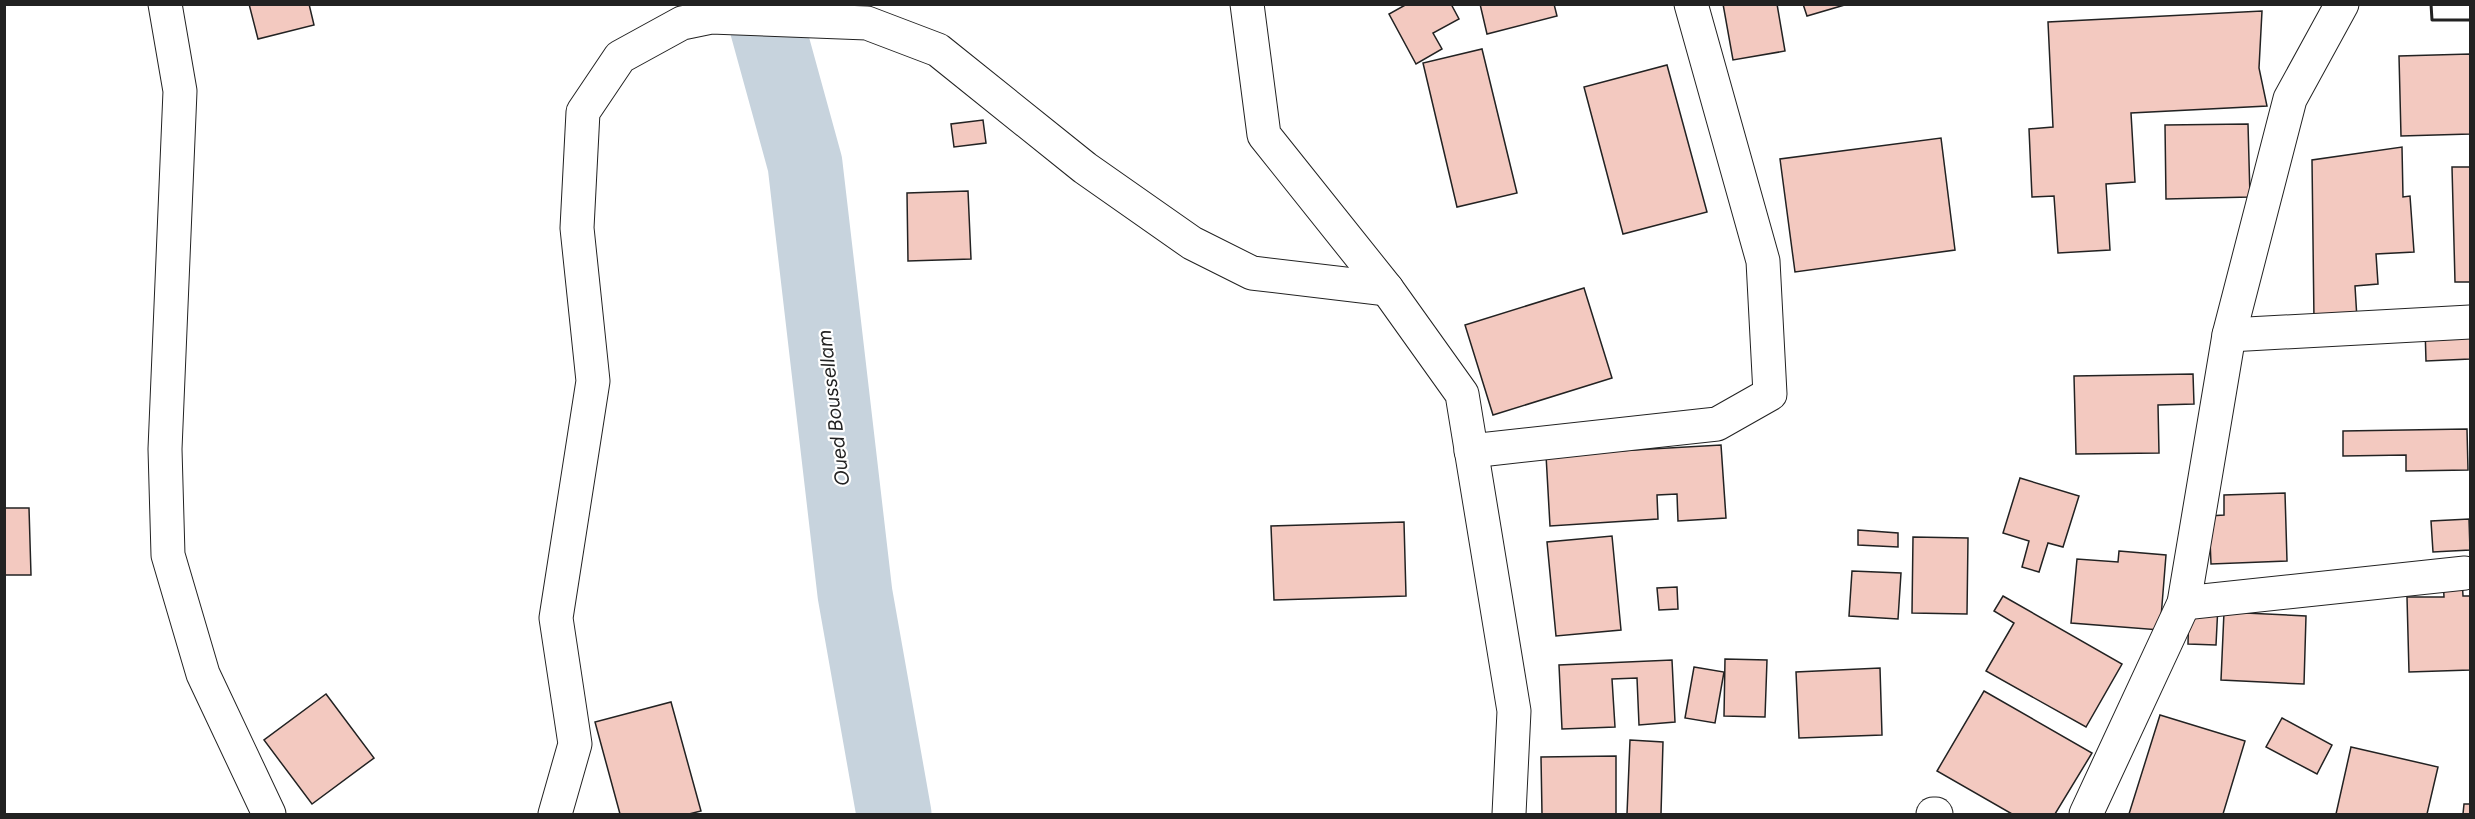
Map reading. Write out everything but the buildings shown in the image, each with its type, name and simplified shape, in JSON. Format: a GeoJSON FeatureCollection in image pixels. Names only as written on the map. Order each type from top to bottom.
{"type":"FeatureCollection","features":[{"type":"Feature","properties":{"kind":"street"},"geometry":{"type":"LineString","coordinates":[[165,4],[180,91],[165,449],[168,555],[203,674],[269,814]]}},
{"type":"Feature","properties":{"kind":"street"},"geometry":{"type":"LineString","coordinates":[[1247,4],[1264,135],[1387,289],[1462,393],[1514,711],[1509,814]]}},
{"type":"Feature","properties":{"kind":"street"},"geometry":{"type":"LineString","coordinates":[[1471,451],[1717,424],[1770,393],[1763,261],[1691,4]]}},
{"type":"Feature","properties":{"kind":"street"},"geometry":{"type":"LineString","coordinates":[[2086,814],[2184,603],[2229,335],[2290,99],[2342,4]]}},
{"type":"Feature","properties":{"kind":"street"},"geometry":{"type":"LineString","coordinates":[[555,814],[575,744],[556,618],[593,381],[577,228],[583,112],[620,57],[682,23],[711,17],[867,23],[938,50],[1085,168],[1192,243],[1252,273],[1387,289]]}},
{"type":"Feature","properties":{"kind":"street"},"geometry":{"type":"LineString","coordinates":[[2229,335],[2470,322]]}},
{"type":"Feature","properties":{"kind":"street"},"geometry":{"type":"LineString","coordinates":[[2184,603],[2465,573]]}},
{"type":"Feature","properties":{"kind":"waterway","name":"Oued Boussellam"},"geometry":{"type":"LineString","coordinates":[[761,4],[805,164],[855,594],[894,814]]}},
{"type":"Feature","properties":{"kind":"wall"},"geometry":{"type":"LineString","coordinates":[[2431,4],[2432,20],[2470,20]]}}]}
